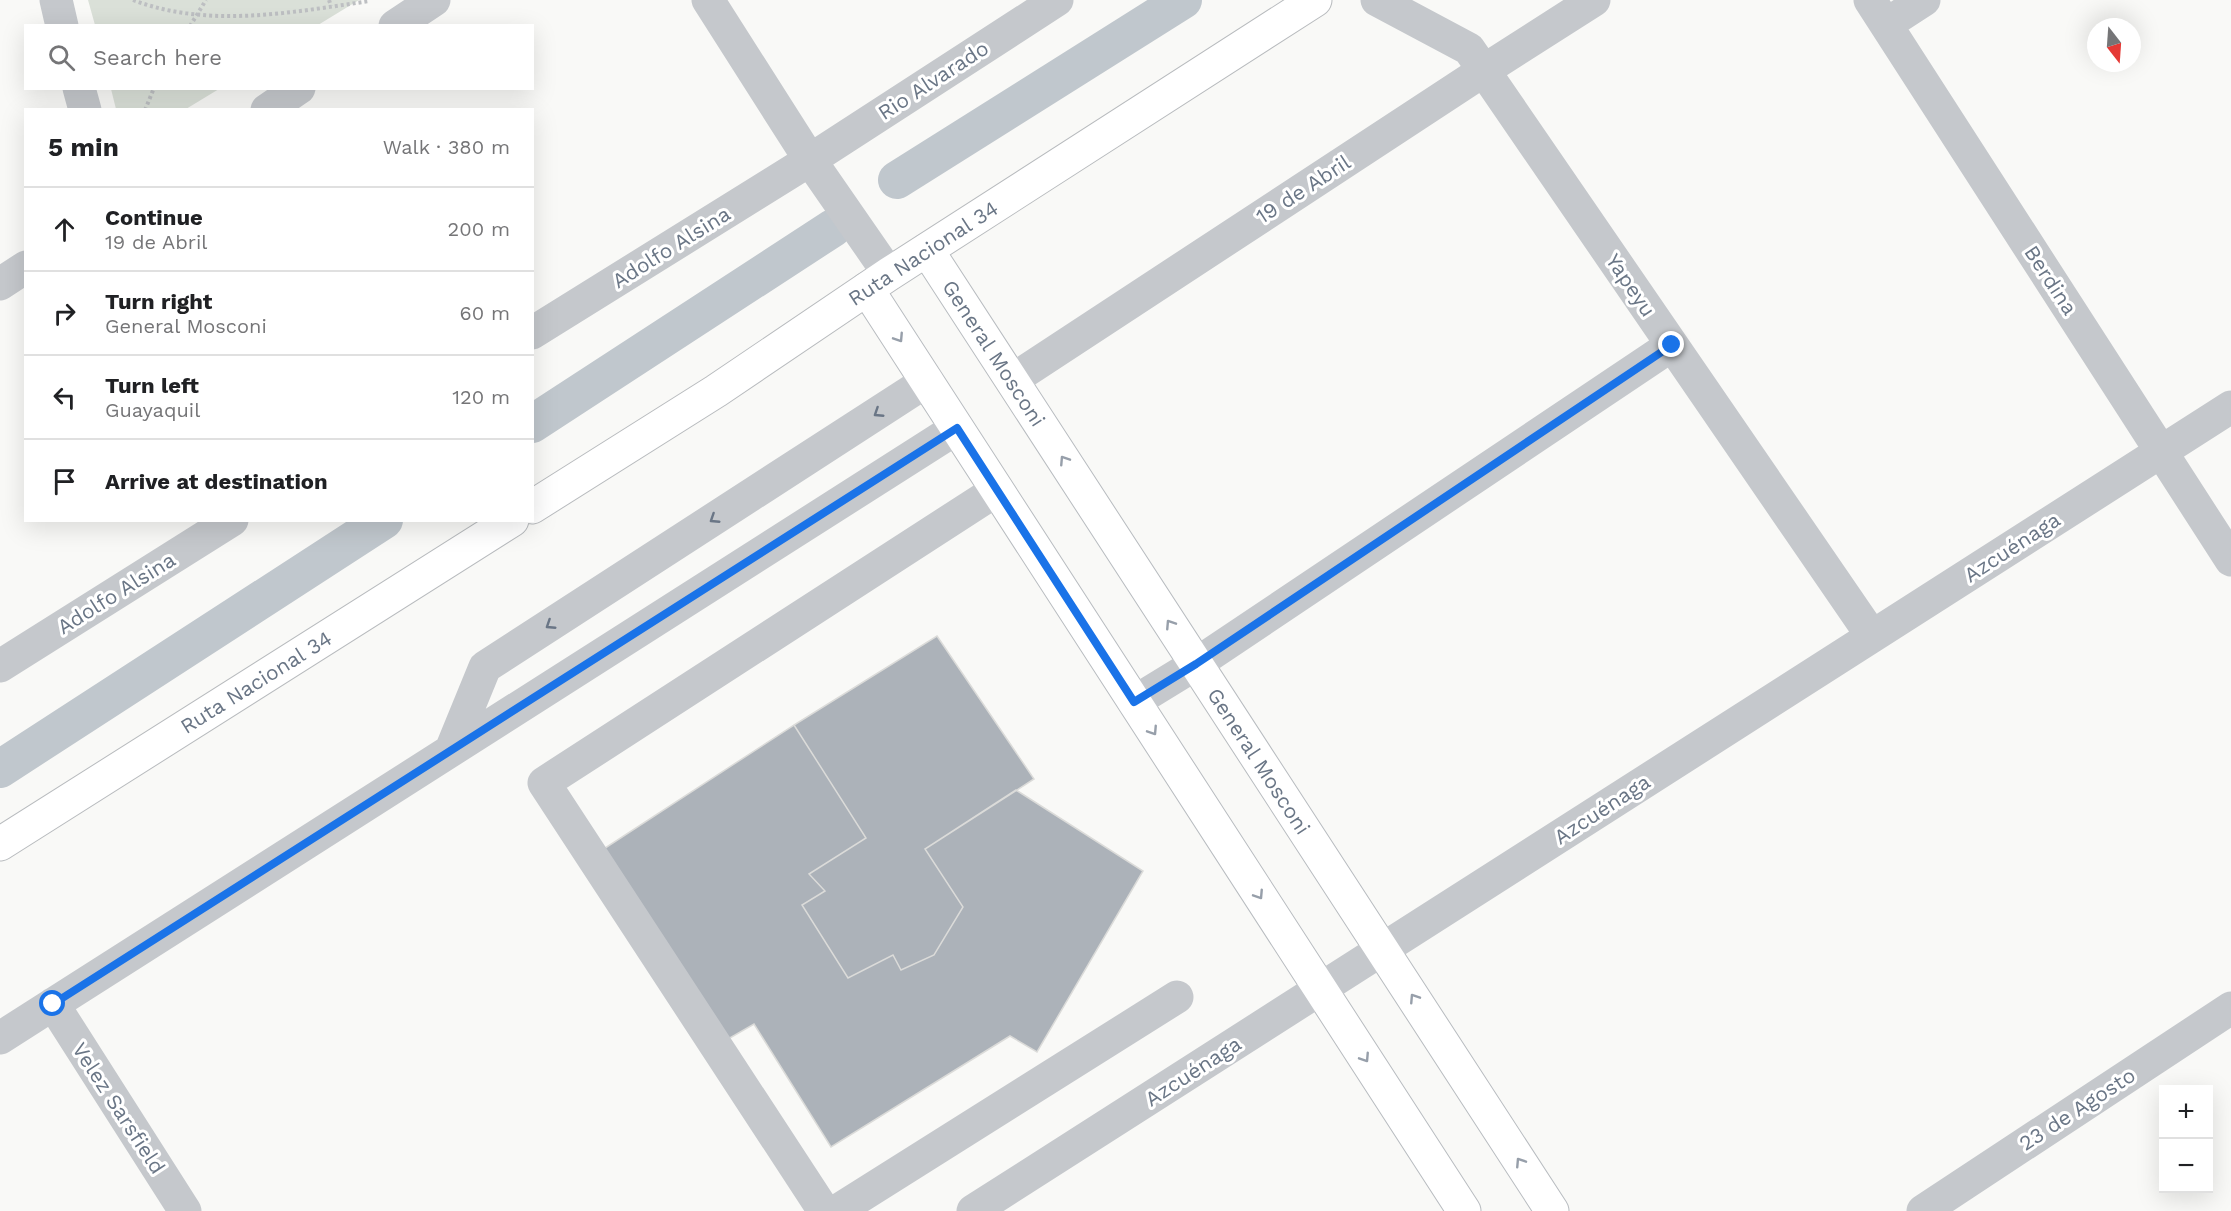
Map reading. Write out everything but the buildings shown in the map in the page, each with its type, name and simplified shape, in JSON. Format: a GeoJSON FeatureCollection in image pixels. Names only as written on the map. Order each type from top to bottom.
{"type":"FeatureCollection","features":[{"type":"Feature","properties":{"kind":"main road","name":"Ruta Nacional 34"},"geometry":{"type":"LineString","coordinates":[[534,506],[716,391],[927,250],[1315,0]]}},
{"type":"Feature","properties":{"kind":"main road","name":"General Mosconi"},"geometry":{"type":"LineString","coordinates":[[927,250],[1552,1211]]}},
{"type":"Feature","properties":{"kind":"main road"},"geometry":{"type":"LineString","coordinates":[[878,282],[927,381],[1464,1211]]}},
{"type":"Feature","properties":{"kind":"main road","name":"Ruta Nacional 34"},"geometry":{"type":"LineString","coordinates":[[0,844],[509,522]]}},
{"type":"Feature","properties":{"kind":"street"},"geometry":{"type":"LineString","coordinates":[[56,0],[62,24]]}},
{"type":"Feature","properties":{"kind":"street"},"geometry":{"type":"LineString","coordinates":[[398,24],[434,0]]}},
{"type":"Feature","properties":{"kind":"street"},"geometry":{"type":"LineString","coordinates":[[708,0],[810,160],[878,282]]}},
{"type":"Feature","properties":{"kind":"street","name":"Rio Alvarado"},"geometry":{"type":"LineString","coordinates":[[810,160],[1057,0]]}},
{"type":"Feature","properties":{"kind":"street","name":"Yapeyu"},"geometry":{"type":"LineString","coordinates":[[1377,0],[1469,49],[1872,636]]}},
{"type":"Feature","properties":{"kind":"street","name":"19 de Abril"},"geometry":{"type":"LineString","coordinates":[[1012,380],[1483,70],[1594,0]]}},
{"type":"Feature","properties":{"kind":"street"},"geometry":{"type":"LineString","coordinates":[[1878,12],[1924,0]]}},
{"type":"Feature","properties":{"kind":"street","name":"Berdina"},"geometry":{"type":"LineString","coordinates":[[1878,12],[2231,560]]}},
{"type":"Feature","properties":{"kind":"street"},"geometry":{"type":"LineString","coordinates":[[80,90],[84,108]]}},
{"type":"Feature","properties":{"kind":"street"},"geometry":{"type":"LineString","coordinates":[[270,108],[296,90]]}},
{"type":"Feature","properties":{"kind":"street","name":"Adolfo Alsina"},"geometry":{"type":"LineString","coordinates":[[534,332],[810,160]]}},
{"type":"Feature","properties":{"kind":"street"},"geometry":{"type":"LineString","coordinates":[[0,284],[24,268]]}},
{"type":"Feature","properties":{"kind":"street"},"geometry":{"type":"LineString","coordinates":[[1134,702],[1196,664],[1672,345]]}},
{"type":"Feature","properties":{"kind":"street"},"geometry":{"type":"LineString","coordinates":[[451,750],[485,667],[927,381]]}},
{"type":"Feature","properties":{"kind":"street","name":"Azcuénaga"},"geometry":{"type":"LineString","coordinates":[[974,1211],[2231,407]]}},
{"type":"Feature","properties":{"kind":"street"},"geometry":{"type":"LineString","coordinates":[[0,1038],[957,428]]}},
{"type":"Feature","properties":{"kind":"street"},"geometry":{"type":"LineString","coordinates":[[824,1211],[544,783],[997,490]]}},
{"type":"Feature","properties":{"kind":"street","name":"Adolfo Alsina"},"geometry":{"type":"LineString","coordinates":[[0,666],[229,522]]}},
{"type":"Feature","properties":{"kind":"street"},"geometry":{"type":"LineString","coordinates":[[837,1211],[1177,997]]}},
{"type":"Feature","properties":{"kind":"street","name":"Velez Sarsfield"},"geometry":{"type":"LineString","coordinates":[[53,1004],[185,1211]]}},
{"type":"Feature","properties":{"kind":"street","name":"23 de Agosto"},"geometry":{"type":"LineString","coordinates":[[1923,1211],[2231,1008]]}},
{"type":"Feature","properties":{"kind":"path"},"geometry":{"type":"LineString","coordinates":[[133,0],[154,8],[232,17],[377,0]]}},
{"type":"Feature","properties":{"kind":"path"},"geometry":{"type":"LineString","coordinates":[[191,24],[206,0]]}},
{"type":"Feature","properties":{"kind":"path"},"geometry":{"type":"LineString","coordinates":[[330,0],[331,6]]}},
{"type":"Feature","properties":{"kind":"path"},"geometry":{"type":"LineString","coordinates":[[146,108],[153,90]]}},
{"type":"Feature","properties":{"kind":"shaded area"},"geometry":{"type":"Polygon","coordinates":[[[88,0],[359,0],[320,24],[95,24],[88,0]]]}},
{"type":"Feature","properties":{"kind":"shaded area"},"geometry":{"type":"Polygon","coordinates":[[[111,90],[217,90],[188,108],[116,108],[111,90]]]}},
{"type":"Feature","properties":{"kind":"waterway"},"geometry":{"type":"LineString","coordinates":[[897,180],[1183,0]]}},
{"type":"Feature","properties":{"kind":"waterway"},"geometry":{"type":"LineString","coordinates":[[534,423],[833,228]]}},
{"type":"Feature","properties":{"kind":"waterway"},"geometry":{"type":"LineString","coordinates":[[0,769],[381,522]]}},
{"type":"Feature","properties":{"kind":"route"},"geometry":{"type":"LineString","coordinates":[[53,1004],[957,428],[1134,702],[1196,664],[1672,345]]}}]}
